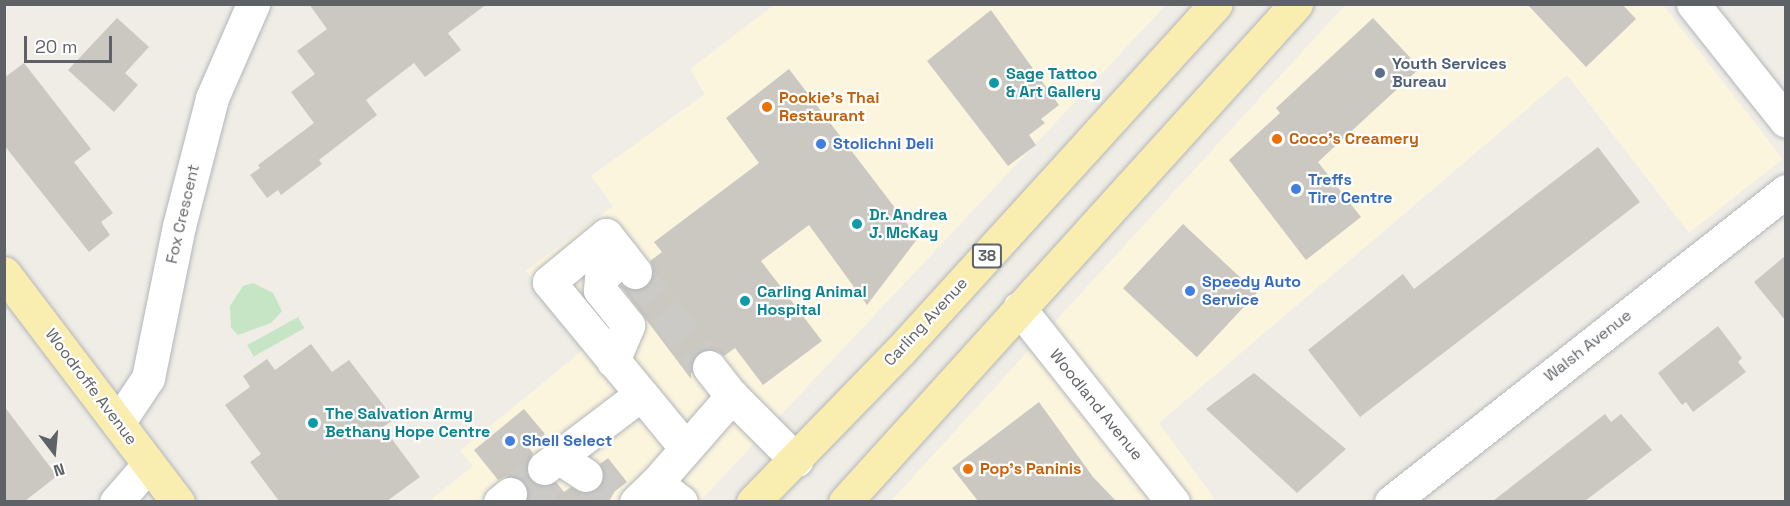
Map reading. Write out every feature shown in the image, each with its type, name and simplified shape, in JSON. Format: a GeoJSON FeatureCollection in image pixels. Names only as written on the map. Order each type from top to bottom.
{"type":"FeatureCollection","features":[{"type":"Feature","properties":{"kind":"main road","name":"Carling Avenue"},"geometry":{"type":"LineString","coordinates":[[753,501],[796,460],[900,351],[1216,4]]}},
{"type":"Feature","properties":{"kind":"main road"},"geometry":{"type":"LineString","coordinates":[[845,501],[1296,4]]}},
{"type":"Feature","properties":{"kind":"main road","name":"Woodroffe Avenue"},"geometry":{"type":"LineString","coordinates":[[4,273],[178,501]]}},
{"type":"Feature","properties":{"kind":"street","name":"Fox Crescent"},"geometry":{"type":"LineString","coordinates":[[117,423],[148,378],[179,226],[212,98],[253,4]]}},
{"type":"Feature","properties":{"kind":"street"},"geometry":{"type":"LineString","coordinates":[[1693,4],[1785,121]]}},
{"type":"Feature","properties":{"kind":"street","name":"Walsh Avenue"},"geometry":{"type":"LineString","coordinates":[[1391,501],[1785,191]]}},
{"type":"Feature","properties":{"kind":"street"},"geometry":{"type":"LineString","coordinates":[[613,361],[628,324],[600,290],[600,279],[629,264],[606,235],[549,282],[613,361],[640,394],[686,448]]}},
{"type":"Feature","properties":{"kind":"street","name":"Woodland Avenue"},"geometry":{"type":"LineString","coordinates":[[1019,308],[1173,501]]}},
{"type":"Feature","properties":{"kind":"street"},"geometry":{"type":"LineString","coordinates":[[709,367],[732,396],[796,460]]}},
{"type":"Feature","properties":{"kind":"street"},"geometry":{"type":"LineString","coordinates":[[586,475],[551,462],[640,394]]}},
{"type":"Feature","properties":{"kind":"street"},"geometry":{"type":"LineString","coordinates":[[643,496],[732,396]]}},
{"type":"Feature","properties":{"kind":"street"},"geometry":{"type":"LineString","coordinates":[[116,501],[149,464]]}},
{"type":"Feature","properties":{"kind":"shaded area"},"geometry":{"type":"Polygon","coordinates":[[[774,5],[1166,5],[700,501],[428,502],[473,466],[460,451],[583,350],[526,271],[613,206],[591,176],[705,94],[690,69],[774,5]]]}},
{"type":"Feature","properties":{"kind":"shaded area"},"geometry":{"type":"Polygon","coordinates":[[[1345,5],[1663,5],[1783,159],[1689,233],[1567,75],[1159,423],[1216,501],[890,502],[1345,5]]]}},
{"type":"Feature","properties":{"kind":"green space"},"geometry":{"type":"Polygon","coordinates":[[[253,283],[273,293],[282,311],[271,323],[238,335],[231,328],[230,306],[243,286],[253,283]]]}},
{"type":"Feature","properties":{"kind":"green space"},"geometry":{"type":"Polygon","coordinates":[[[298,317],[304,328],[254,356],[247,345],[298,317]]]}},
{"type":"Feature","properties":{"kind":"building"},"geometry":{"type":"Polygon","coordinates":[[[309,4],[487,4],[448,33],[461,50],[425,77],[414,63],[366,100],[377,115],[319,160],[322,164],[281,195],[278,190],[267,198],[250,175],[260,168],[258,165],[314,123],[291,92],[315,74],[297,51],[327,29],[309,4]]]}},
{"type":"Feature","properties":{"kind":"building"},"geometry":{"type":"Polygon","coordinates":[[[1527,4],[1622,4],[1636,19],[1586,67],[1527,4]]]}},
{"type":"Feature","properties":{"kind":"building","name":"Sage Tattoo & Art Gallery"},"geometry":{"type":"Polygon","coordinates":[[[991,10],[1059,105],[1041,119],[1045,123],[1029,135],[1036,145],[1008,166],[927,61],[991,10]]]}},
{"type":"Feature","properties":{"kind":"building"},"geometry":{"type":"Polygon","coordinates":[[[117,18],[149,47],[125,73],[138,85],[114,112],[68,70],[117,18]]]}},
{"type":"Feature","properties":{"kind":"building"},"geometry":{"type":"Polygon","coordinates":[[[1373,18],[1420,68],[1318,162],[1361,217],[1306,260],[1229,160],[1280,113],[1276,108],[1373,18]]]}},
{"type":"Feature","properties":{"kind":"building"},"geometry":{"type":"Polygon","coordinates":[[[24,63],[91,149],[74,162],[113,213],[101,222],[110,235],[89,252],[4,145],[4,78],[24,63]]]}},
{"type":"Feature","properties":{"kind":"building"},"geometry":{"type":"Polygon","coordinates":[[[789,69],[918,238],[867,305],[809,225],[761,261],[822,341],[763,385],[735,348],[724,356],[715,349],[698,352],[691,361],[691,379],[620,285],[637,291],[647,286],[654,270],[650,261],[662,252],[654,242],[759,163],[726,118],[789,69]]]}},
{"type":"Feature","properties":{"kind":"building"},"geometry":{"type":"Polygon","coordinates":[[[1598,147],[1640,202],[1360,417],[1308,350],[1403,274],[1414,289],[1598,147]]]}},
{"type":"Feature","properties":{"kind":"building","name":"Speedy Auto Service"},"geometry":{"type":"Polygon","coordinates":[[[1183,224],[1257,293],[1197,357],[1123,288],[1183,224]]]}},
{"type":"Feature","properties":{"kind":"building"},"geometry":{"type":"Polygon","coordinates":[[[1785,256],[1785,320],[1754,282],[1785,256]]]}},
{"type":"Feature","properties":{"kind":"building"},"geometry":{"type":"Polygon","coordinates":[[[1718,326],[1742,358],[1738,362],[1746,372],[1693,412],[1686,402],[1682,405],[1658,373],[1718,326]]]}},
{"type":"Feature","properties":{"kind":"building","name":"The Salvation Army Bethany Hope Centre"},"geometry":{"type":"Polygon","coordinates":[[[311,344],[332,372],[349,360],[394,419],[383,427],[420,477],[387,501],[279,501],[250,462],[261,454],[225,405],[250,387],[243,376],[267,359],[275,370],[311,344]]]}},
{"type":"Feature","properties":{"kind":"building"},"geometry":{"type":"Polygon","coordinates":[[[1254,373],[1346,449],[1297,493],[1206,409],[1254,373]]]}},
{"type":"Feature","properties":{"kind":"building"},"geometry":{"type":"Polygon","coordinates":[[[1039,402],[1093,477],[1116,501],[978,501],[952,468],[1039,402]]]}},
{"type":"Feature","properties":{"kind":"building"},"geometry":{"type":"Polygon","coordinates":[[[4,406],[57,476],[25,501],[4,501],[4,406]]]}},
{"type":"Feature","properties":{"kind":"building"},"geometry":{"type":"Polygon","coordinates":[[[524,409],[545,434],[529,448],[533,453],[526,471],[536,485],[556,482],[564,492],[571,487],[585,494],[594,492],[605,476],[600,464],[608,458],[627,482],[602,501],[527,501],[524,482],[508,475],[498,480],[474,450],[524,409]]]}},
{"type":"Feature","properties":{"kind":"building"},"geometry":{"type":"Polygon","coordinates":[[[1605,414],[1611,422],[1621,414],[1652,450],[1585,501],[1493,501],[1605,414]]]}},
{"type":"Feature","properties":{"kind":"tunnel"},"geometry":{"type":"LineString","coordinates":[[635,272],[709,367]]}},
{"type":"Feature","properties":{"kind":"tunnel"},"geometry":{"type":"LineString","coordinates":[[510,494],[544,468]]}},
{"type":"Feature","properties":{"kind":"tunnel"},"geometry":{"type":"LineString","coordinates":[[586,475],[614,492]]}},
{"type":"Feature","properties":{"kind":"tunnel"},"geometry":{"type":"LineString","coordinates":[[527,481],[551,502]]}},
{"type":"Feature","properties":{"kind":"place","name":"Youth Services Bureau"},"geometry":{"type":"Point","coordinates":[1380,73]}},
{"type":"Feature","properties":{"kind":"place","name":"Sage Tattoo & Art Gallery"},"geometry":{"type":"Point","coordinates":[994,83]}},
{"type":"Feature","properties":{"kind":"place","name":"Pookie's Thai Restaurant"},"geometry":{"type":"Point","coordinates":[767,107]}},
{"type":"Feature","properties":{"kind":"place","name":"Coco's Creamery"},"geometry":{"type":"Point","coordinates":[1277,139]}},
{"type":"Feature","properties":{"kind":"place","name":"Stolichni Deli"},"geometry":{"type":"Point","coordinates":[821,144]}},
{"type":"Feature","properties":{"kind":"place","name":"Treffs Tire Centre"},"geometry":{"type":"Point","coordinates":[1296,189]}},
{"type":"Feature","properties":{"kind":"place","name":"Dr. Andrea J. McKay"},"geometry":{"type":"Point","coordinates":[857,224]}},
{"type":"Feature","properties":{"kind":"place","name":"Speedy Auto Service"},"geometry":{"type":"Point","coordinates":[1190,291]}},
{"type":"Feature","properties":{"kind":"place","name":"Carling Animal Hospital"},"geometry":{"type":"Point","coordinates":[745,301]}},
{"type":"Feature","properties":{"kind":"place","name":"The Salvation Army Bethany Hope Centre"},"geometry":{"type":"Point","coordinates":[313,423]}},
{"type":"Feature","properties":{"kind":"place","name":"Shell Select"},"geometry":{"type":"Point","coordinates":[510,441]}},
{"type":"Feature","properties":{"kind":"place","name":"Pop's Paninis"},"geometry":{"type":"Point","coordinates":[968,469]}}]}
